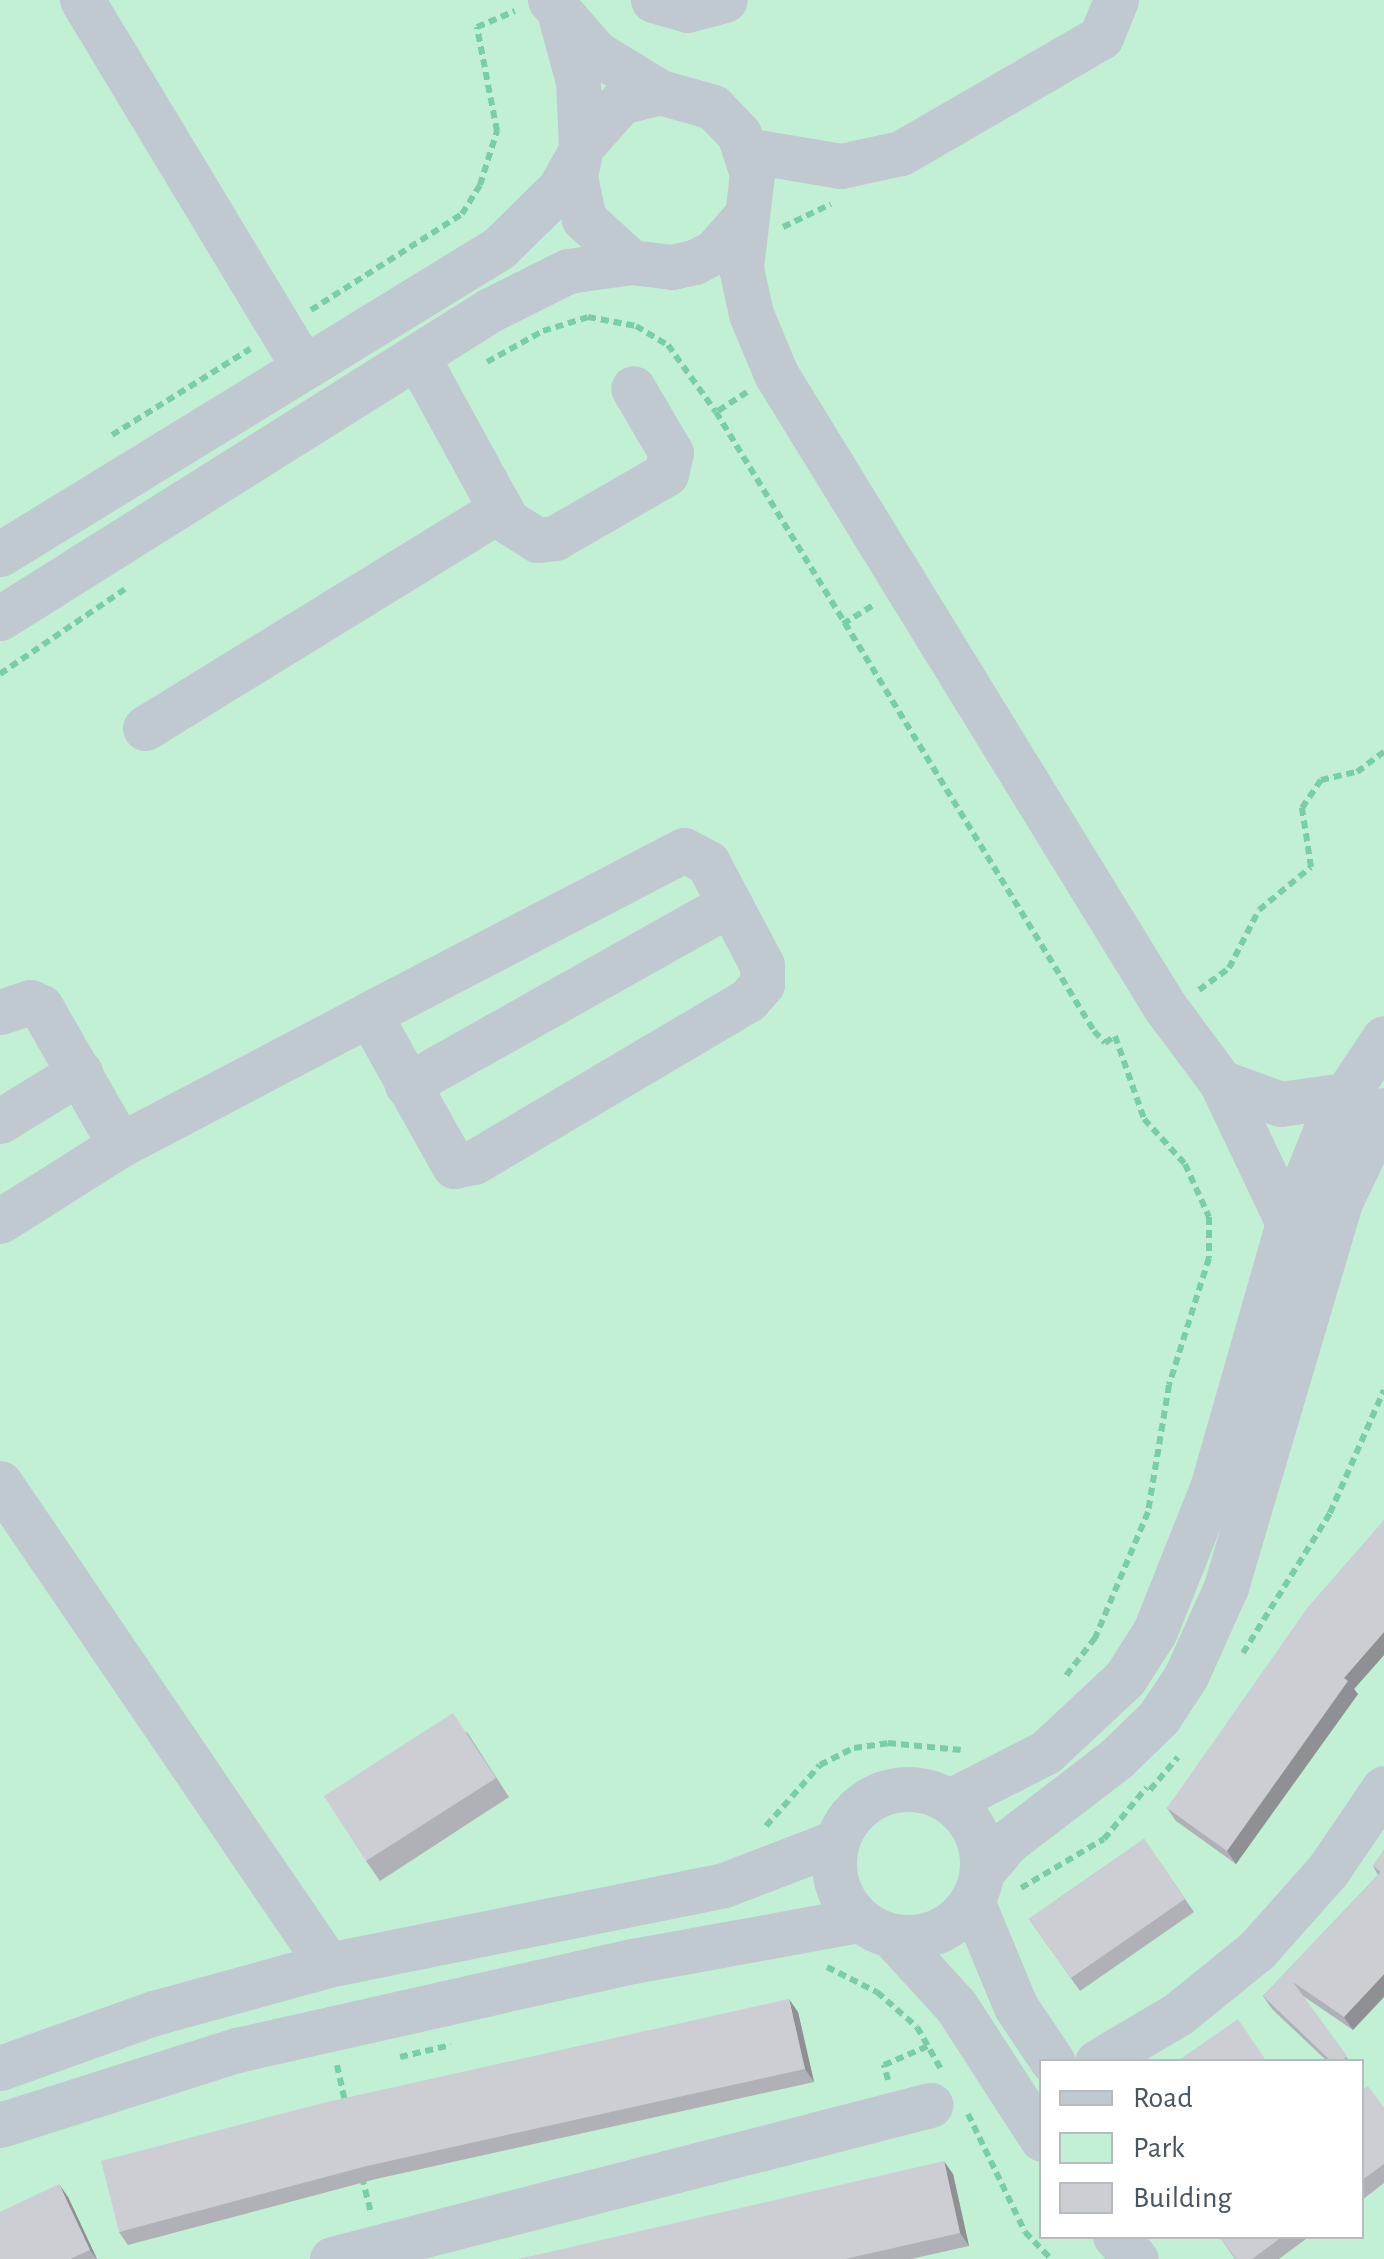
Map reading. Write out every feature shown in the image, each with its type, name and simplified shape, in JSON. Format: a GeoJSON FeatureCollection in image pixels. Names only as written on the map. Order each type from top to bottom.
{"type":"FeatureCollection","features":[{"type":"Feature","properties":{"kind":"street"},"geometry":{"type":"LineString","coordinates":[[82,0],[291,349]]}},
{"type":"Feature","properties":{"kind":"street"},"geometry":{"type":"LineString","coordinates":[[653,0],[687,10],[725,0]]}},
{"type":"Feature","properties":{"kind":"street"},"geometry":{"type":"LineString","coordinates":[[0,618],[428,376],[550,278],[640,264],[672,268],[714,252],[758,219],[843,183],[957,126],[1101,38],[1116,0]]}},
{"type":"Feature","properties":{"kind":"street"},"geometry":{"type":"LineString","coordinates":[[545,8],[616,68],[660,92],[713,107],[746,150],[758,219],[741,268],[767,355]]}},
{"type":"Feature","properties":{"kind":"street"},"geometry":{"type":"LineString","coordinates":[[545,8],[578,81],[584,219],[604,244],[703,290],[767,355],[1165,1007],[1221,1082],[1288,1223]]}},
{"type":"Feature","properties":{"kind":"street"},"geometry":{"type":"LineString","coordinates":[[0,554],[291,349],[499,248],[559,190],[580,151],[613,108],[660,92]]}},
{"type":"Feature","properties":{"kind":"street"},"geometry":{"type":"LineString","coordinates":[[746,150],[843,183]]}},
{"type":"Feature","properties":{"kind":"street"},"geometry":{"type":"LineString","coordinates":[[428,376],[501,509],[519,534],[546,540],[666,474],[671,454],[633,388]]}},
{"type":"Feature","properties":{"kind":"street"},"geometry":{"type":"LineString","coordinates":[[145,728],[501,509]]}},
{"type":"Feature","properties":{"kind":"street"},"geometry":{"type":"LineString","coordinates":[[0,1220],[120,1145],[370,1014],[684,850],[708,862],[762,966],[762,984],[748,1000],[474,1162],[454,1166],[445,1158],[370,1014]]}},
{"type":"Feature","properties":{"kind":"street"},"geometry":{"type":"LineString","coordinates":[[406,1085],[730,904]]}},
{"type":"Feature","properties":{"kind":"street"},"geometry":{"type":"LineString","coordinates":[[0,1012],[30,1002],[42,1007],[120,1145]]}},
{"type":"Feature","properties":{"kind":"street"},"geometry":{"type":"LineString","coordinates":[[0,2125],[237,2050],[632,1961],[876,1928],[936,1932],[989,1889],[1006,1843],[1117,1758],[1160,1717],[1209,1632],[1349,1177],[1364,1103],[1384,1038]]}},
{"type":"Feature","properties":{"kind":"street"},"geometry":{"type":"LineString","coordinates":[[0,1121],[80,1072]]}},
{"type":"Feature","properties":{"kind":"street"},"geometry":{"type":"LineString","coordinates":[[1221,1082],[1280,1104],[1364,1103]]}},
{"type":"Feature","properties":{"kind":"street"},"geometry":{"type":"LineString","coordinates":[[950,1801],[1046,1752],[1125,1678],[1155,1631],[1212,1488],[1288,1223],[1364,1103]]}},
{"type":"Feature","properties":{"kind":"street"},"geometry":{"type":"LineString","coordinates":[[0,1483],[328,1965]]}},
{"type":"Feature","properties":{"kind":"street"},"geometry":{"type":"LineString","coordinates":[[906,1788],[950,1801],[979,1839],[1016,2007],[1039,2065],[942,1987],[838,1892],[836,1842],[846,1821],[883,1792],[906,1788]]}},
{"type":"Feature","properties":{"kind":"street"},"geometry":{"type":"LineString","coordinates":[[1102,2059],[1178,2014],[1257,1950],[1328,1870],[1384,1788]]}},
{"type":"Feature","properties":{"kind":"street"},"geometry":{"type":"LineString","coordinates":[[0,2068],[154,2013],[328,1965],[724,1885],[836,1842]]}},
{"type":"Feature","properties":{"kind":"street"},"geometry":{"type":"LineString","coordinates":[[332,2259],[382,2253],[948,2098]]}},
{"type":"Feature","properties":{"kind":"street"},"geometry":{"type":"LineString","coordinates":[[1119,2239],[1136,2259]]}},
{"type":"Feature","properties":{"kind":"path"},"geometry":{"type":"LineString","coordinates":[[98,444],[291,349],[462,214],[480,185],[497,131],[477,27],[545,8]]}},
{"type":"Feature","properties":{"kind":"path"},"geometry":{"type":"LineString","coordinates":[[758,219],[783,227],[843,183]]}},
{"type":"Feature","properties":{"kind":"path"},"geometry":{"type":"LineString","coordinates":[[428,376],[588,317],[636,326],[668,346],[716,412],[1094,1031],[1105,1043],[1230,968],[1259,910],[1311,866],[1302,808],[1321,780],[1357,772],[1384,752]]}},
{"type":"Feature","properties":{"kind":"path"},"geometry":{"type":"LineString","coordinates":[[716,412],[767,355]]}},
{"type":"Feature","properties":{"kind":"path"},"geometry":{"type":"LineString","coordinates":[[0,674],[114,600],[138,576]]}},
{"type":"Feature","properties":{"kind":"path"},"geometry":{"type":"LineString","coordinates":[[1062,1681],[1095,1638],[1148,1512],[1169,1386],[1209,1258],[1209,1217],[1200,1189],[1144,1119],[1115,1036]]}},
{"type":"Feature","properties":{"kind":"path"},"geometry":{"type":"LineString","coordinates":[[1238,1661],[1330,1513],[1384,1390]]}},
{"type":"Feature","properties":{"kind":"path"},"geometry":{"type":"LineString","coordinates":[[758,1832],[820,1765],[854,1748],[888,1743],[965,1750]]}},
{"type":"Feature","properties":{"kind":"path"},"geometry":{"type":"LineString","coordinates":[[989,1889],[1104,1839],[1150,1790],[1186,1743]]}},
{"type":"Feature","properties":{"kind":"path"},"geometry":{"type":"LineString","coordinates":[[1117,1758],[1150,1790]]}},
{"type":"Feature","properties":{"kind":"path"},"geometry":{"type":"LineString","coordinates":[[811,1966],[877,1992],[917,2028],[948,2098],[1025,2232],[1051,2259]]}},
{"type":"Feature","properties":{"kind":"path"},"geometry":{"type":"LineString","coordinates":[[392,2059],[461,2041]]}},
{"type":"Feature","properties":{"kind":"path"},"geometry":{"type":"LineString","coordinates":[[317,2067],[355,2062]]}},
{"type":"Feature","properties":{"kind":"path"},"geometry":{"type":"LineString","coordinates":[[336,2064],[349,2119]]}},
{"type":"Feature","properties":{"kind":"path"},"geometry":{"type":"LineString","coordinates":[[362,2174],[382,2253]]}},
{"type":"Feature","properties":{"kind":"green space"},"geometry":{"type":"Polygon","coordinates":[[[0,0],[1384,0],[1384,2259],[0,2259],[0,0]]]}},
{"type":"Feature","properties":{"kind":"building"},"geometry":{"type":"Polygon","coordinates":[[[1384,1520],[1384,1632],[1344,1678],[1348,1681],[1227,1851],[1167,1808],[1308,1607],[1384,1520]]]}},
{"type":"Feature","properties":{"kind":"building"},"geometry":{"type":"Polygon","coordinates":[[[453,1713],[496,1778],[366,1861],[324,1796],[453,1713]]]}},
{"type":"Feature","properties":{"kind":"building"},"geometry":{"type":"Polygon","coordinates":[[[1144,1839],[1185,1899],[1071,1978],[1029,1919],[1144,1839]]]}},
{"type":"Feature","properties":{"kind":"building"},"geometry":{"type":"Polygon","coordinates":[[[1384,1850],[1384,1974],[1344,2017],[1293,1982],[1347,2056],[1329,2059],[1263,1996],[1381,1872],[1373,1866],[1384,1850]]]}},
{"type":"Feature","properties":{"kind":"building"},"geometry":{"type":"Polygon","coordinates":[[[789,1999],[805,2069],[367,2166],[119,2232],[101,2161],[327,2102],[789,1999]]]}},
{"type":"Feature","properties":{"kind":"building"},"geometry":{"type":"Polygon","coordinates":[[[1238,2019],[1265,2059],[1180,2059],[1238,2019]]]}},
{"type":"Feature","properties":{"kind":"building"},"geometry":{"type":"Polygon","coordinates":[[[1368,2086],[1384,2108],[1384,2164],[1364,2179],[1364,2089],[1368,2086]]]}},
{"type":"Feature","properties":{"kind":"building"},"geometry":{"type":"Polygon","coordinates":[[[944,2161],[960,2233],[845,2259],[519,2259],[944,2161]]]}},
{"type":"Feature","properties":{"kind":"building"},"geometry":{"type":"Polygon","coordinates":[[[59,2184],[90,2250],[70,2259],[0,2259],[0,2212],[59,2184]]]}},
{"type":"Feature","properties":{"kind":"building"},"geometry":{"type":"Polygon","coordinates":[[[1221,2239],[1279,2239],[1252,2259],[1236,2259],[1221,2239]]]}}]}
